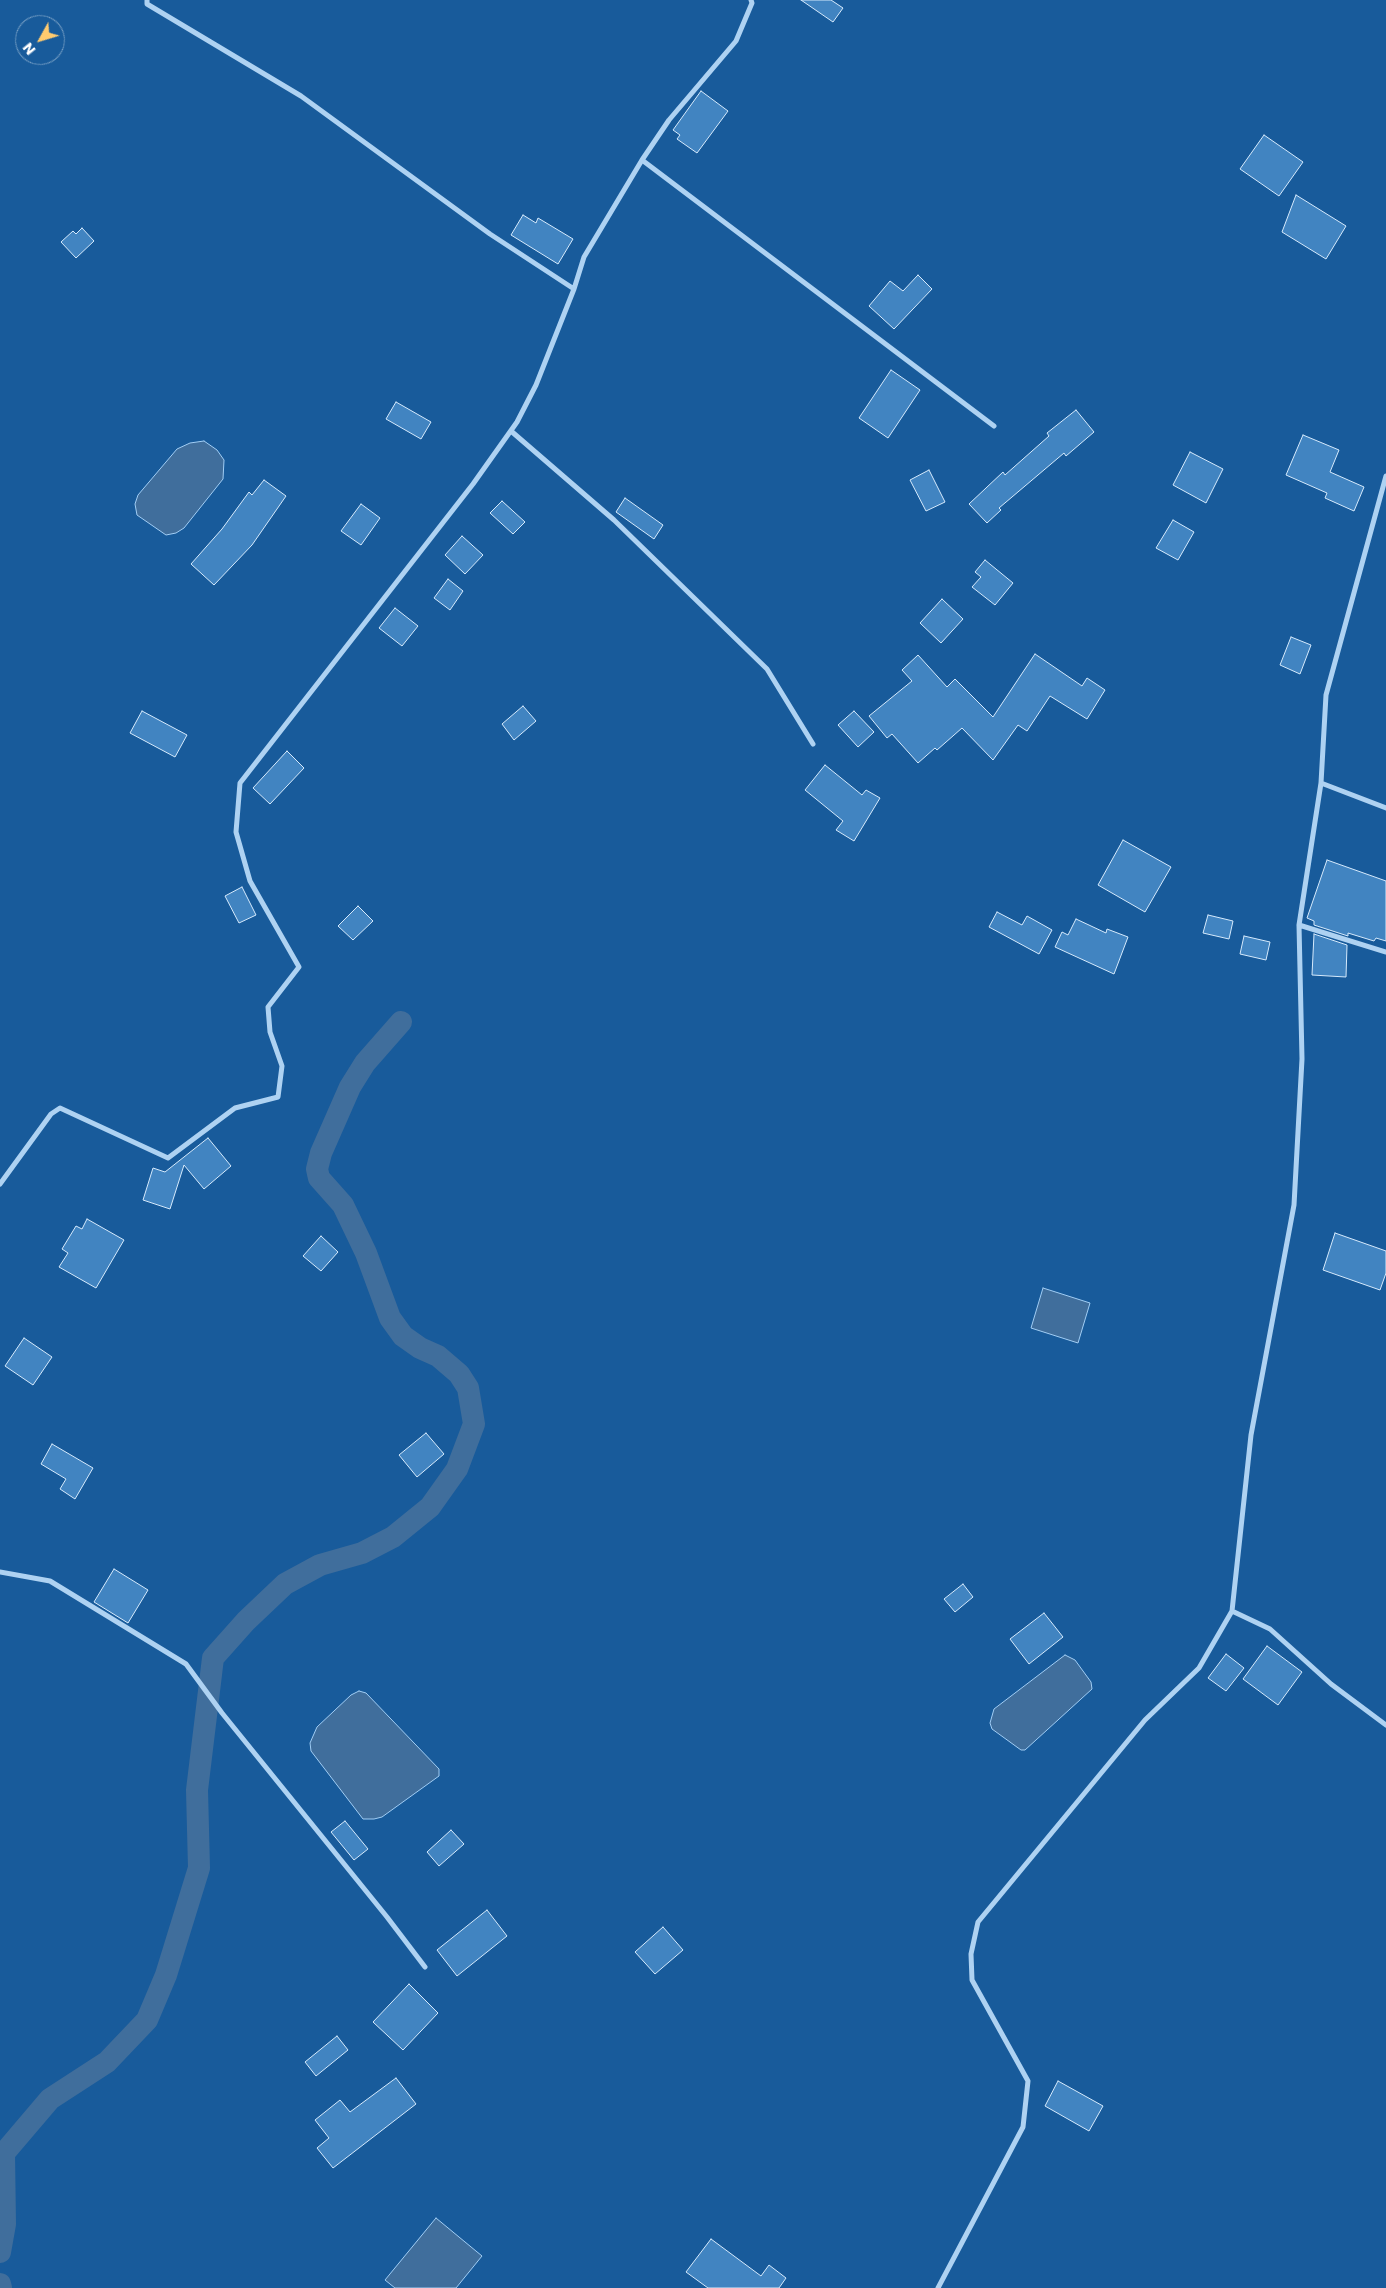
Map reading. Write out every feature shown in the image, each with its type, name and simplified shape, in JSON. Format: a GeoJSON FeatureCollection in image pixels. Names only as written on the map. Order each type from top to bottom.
{"type":"FeatureCollection","features":[{"type":"Feature","properties":{"kind":"street"},"geometry":{"type":"LineString","coordinates":[[147,0],[147,4],[301,96],[490,234],[574,289]]}},
{"type":"Feature","properties":{"kind":"street"},"geometry":{"type":"LineString","coordinates":[[0,1184],[51,1114],[60,1108],[168,1158],[234,1108],[278,1097],[282,1066],[270,1032],[268,1007],[299,967],[250,881],[236,832],[240,783],[474,484],[511,431],[536,385],[574,289],[584,257],[642,160],[669,120],[736,41],[752,3],[751,0]]}},
{"type":"Feature","properties":{"kind":"street"},"geometry":{"type":"LineString","coordinates":[[642,160],[994,426]]}},
{"type":"Feature","properties":{"kind":"street"},"geometry":{"type":"LineString","coordinates":[[511,431],[614,520],[767,669],[813,744]]}},
{"type":"Feature","properties":{"kind":"street"},"geometry":{"type":"LineString","coordinates":[[938,2288],[1023,2127],[1028,2081],[972,1980],[971,1954],[978,1922],[1145,1720],[1199,1668],[1232,1611],[1251,1435],[1294,1205],[1302,1058],[1299,924],[1321,783],[1326,695],[1386,476]]}},
{"type":"Feature","properties":{"kind":"street"},"geometry":{"type":"LineString","coordinates":[[1321,783],[1386,808]]}},
{"type":"Feature","properties":{"kind":"street"},"geometry":{"type":"LineString","coordinates":[[1299,924],[1386,952]]}},
{"type":"Feature","properties":{"kind":"street"},"geometry":{"type":"LineString","coordinates":[[0,1572],[50,1581],[186,1664],[222,1713],[387,1916],[425,1967]]}},
{"type":"Feature","properties":{"kind":"street"},"geometry":{"type":"LineString","coordinates":[[1232,1611],[1270,1630],[1331,1684],[1386,1725]]}},
{"type":"Feature","properties":{"kind":"water"},"geometry":{"type":"Polygon","coordinates":[[[204,441],[217,450],[224,460],[223,479],[184,528],[176,533],[166,535],[137,515],[135,504],[138,495],[177,449],[190,443],[204,441]]]}},
{"type":"Feature","properties":{"kind":"water"},"geometry":{"type":"Polygon","coordinates":[[[1043,1288],[1090,1303],[1078,1343],[1031,1328],[1043,1288]]]}},
{"type":"Feature","properties":{"kind":"water"},"geometry":{"type":"Polygon","coordinates":[[[1065,1655],[1075,1660],[1091,1682],[1092,1689],[1025,1750],[1021,1750],[992,1729],[990,1723],[994,1709],[1065,1655]]]}},
{"type":"Feature","properties":{"kind":"water"},"geometry":{"type":"Polygon","coordinates":[[[359,1691],[366,1693],[439,1769],[439,1776],[382,1817],[374,1819],[363,1819],[311,1751],[310,1743],[317,1727],[351,1695],[359,1691]]]}},
{"type":"Feature","properties":{"kind":"water"},"geometry":{"type":"Polygon","coordinates":[[[436,2218],[482,2256],[456,2288],[395,2288],[385,2280],[436,2218]]]}},
{"type":"Feature","properties":{"kind":"building"},"geometry":{"type":"Polygon","coordinates":[[[801,0],[831,0],[843,8],[833,22],[801,0]]]}},
{"type":"Feature","properties":{"kind":"building"},"geometry":{"type":"Polygon","coordinates":[[[701,91],[728,111],[697,153],[677,139],[680,135],[673,130],[701,91]]]}},
{"type":"Feature","properties":{"kind":"building"},"geometry":{"type":"Polygon","coordinates":[[[1264,135],[1303,162],[1279,196],[1240,169],[1264,135]]]}},
{"type":"Feature","properties":{"kind":"building"},"geometry":{"type":"Polygon","coordinates":[[[1296,195],[1346,226],[1326,259],[1282,232],[1296,195]]]}},
{"type":"Feature","properties":{"kind":"building"},"geometry":{"type":"Polygon","coordinates":[[[523,215],[536,223],[538,218],[573,239],[558,264],[511,235],[523,215]]]}},
{"type":"Feature","properties":{"kind":"building"},"geometry":{"type":"Polygon","coordinates":[[[82,228],[94,241],[76,258],[61,242],[73,231],[76,234],[82,228]]]}},
{"type":"Feature","properties":{"kind":"building"},"geometry":{"type":"Polygon","coordinates":[[[918,275],[932,289],[894,329],[869,306],[890,281],[903,291],[918,275]]]}},
{"type":"Feature","properties":{"kind":"building"},"geometry":{"type":"Polygon","coordinates":[[[891,370],[920,390],[888,438],[859,418],[891,370]]]}},
{"type":"Feature","properties":{"kind":"building"},"geometry":{"type":"Polygon","coordinates":[[[396,402],[431,422],[421,439],[386,419],[396,402]]]}},
{"type":"Feature","properties":{"kind":"building"},"geometry":{"type":"Polygon","coordinates":[[[1076,410],[1094,432],[1066,456],[1064,453],[999,508],[1001,510],[987,523],[969,504],[1003,472],[1005,475],[1049,436],[1047,433],[1076,410]]]}},
{"type":"Feature","properties":{"kind":"building"},"geometry":{"type":"Polygon","coordinates":[[[1303,435],[1339,450],[1330,472],[1364,487],[1354,511],[1325,498],[1327,493],[1286,475],[1303,435]]]}},
{"type":"Feature","properties":{"kind":"building"},"geometry":{"type":"Polygon","coordinates":[[[1190,452],[1223,469],[1206,503],[1173,485],[1190,452]]]}},
{"type":"Feature","properties":{"kind":"building"},"geometry":{"type":"Polygon","coordinates":[[[929,470],[945,502],[926,511],[910,480],[929,470]]]}},
{"type":"Feature","properties":{"kind":"building"},"geometry":{"type":"Polygon","coordinates":[[[264,480],[286,496],[252,545],[214,585],[191,564],[222,529],[249,492],[252,495],[264,480]]]}},
{"type":"Feature","properties":{"kind":"building"},"geometry":{"type":"Polygon","coordinates":[[[625,498],[663,525],[654,539],[616,512],[625,498]]]}},
{"type":"Feature","properties":{"kind":"building"},"geometry":{"type":"Polygon","coordinates":[[[502,501],[525,522],[513,534],[490,513],[502,501]]]}},
{"type":"Feature","properties":{"kind":"building"},"geometry":{"type":"Polygon","coordinates":[[[361,504],[380,518],[361,545],[341,531],[361,504]]]}},
{"type":"Feature","properties":{"kind":"building"},"geometry":{"type":"Polygon","coordinates":[[[1173,520],[1194,532],[1178,560],[1156,548],[1173,520]]]}},
{"type":"Feature","properties":{"kind":"building"},"geometry":{"type":"Polygon","coordinates":[[[462,536],[483,555],[465,574],[445,555],[462,536]]]}},
{"type":"Feature","properties":{"kind":"building"},"geometry":{"type":"Polygon","coordinates":[[[985,560],[1013,583],[995,605],[972,587],[981,577],[975,572],[985,560]]]}},
{"type":"Feature","properties":{"kind":"building"},"geometry":{"type":"Polygon","coordinates":[[[448,579],[463,591],[450,610],[434,598],[448,579]]]}},
{"type":"Feature","properties":{"kind":"building"},"geometry":{"type":"Polygon","coordinates":[[[942,599],[963,619],[941,643],[920,623],[942,599]]]}},
{"type":"Feature","properties":{"kind":"building"},"geometry":{"type":"Polygon","coordinates":[[[395,608],[418,626],[402,646],[379,628],[395,608]]]}},
{"type":"Feature","properties":{"kind":"building"},"geometry":{"type":"Polygon","coordinates":[[[1291,637],[1311,645],[1300,674],[1280,665],[1291,637]]]}},
{"type":"Feature","properties":{"kind":"building"},"geometry":{"type":"Polygon","coordinates":[[[1035,654],[1082,686],[1087,678],[1105,690],[1087,719],[1050,696],[1027,731],[1018,725],[993,760],[962,728],[937,750],[935,748],[918,763],[892,734],[887,738],[869,716],[912,681],[902,670],[918,655],[947,687],[955,679],[993,717],[1035,654]]]}},
{"type":"Feature","properties":{"kind":"building"},"geometry":{"type":"Polygon","coordinates":[[[523,706],[536,721],[514,740],[502,724],[523,706]]]}},
{"type":"Feature","properties":{"kind":"building"},"geometry":{"type":"Polygon","coordinates":[[[142,711],[187,735],[175,757],[130,733],[142,711]]]}},
{"type":"Feature","properties":{"kind":"building"},"geometry":{"type":"Polygon","coordinates":[[[854,711],[874,732],[858,747],[838,725],[854,711]]]}},
{"type":"Feature","properties":{"kind":"building"},"geometry":{"type":"Polygon","coordinates":[[[287,751],[304,768],[270,804],[253,788],[287,751]]]}},
{"type":"Feature","properties":{"kind":"building"},"geometry":{"type":"Polygon","coordinates":[[[825,765],[862,795],[866,790],[880,798],[854,841],[836,830],[843,821],[805,790],[825,765]]]}},
{"type":"Feature","properties":{"kind":"building"},"geometry":{"type":"Polygon","coordinates":[[[1123,840],[1171,867],[1145,912],[1098,885],[1123,840]]]}},
{"type":"Feature","properties":{"kind":"building"},"geometry":{"type":"Polygon","coordinates":[[[1327,860],[1386,881],[1386,941],[1376,938],[1374,941],[1348,933],[1348,936],[1314,925],[1314,921],[1307,918],[1327,860]]]}},
{"type":"Feature","properties":{"kind":"building"},"geometry":{"type":"Polygon","coordinates":[[[242,887],[256,915],[239,923],[225,896],[242,887]]]}},
{"type":"Feature","properties":{"kind":"building"},"geometry":{"type":"Polygon","coordinates":[[[358,906],[373,921],[353,940],[338,926],[358,906]]]}},
{"type":"Feature","properties":{"kind":"building"},"geometry":{"type":"Polygon","coordinates":[[[997,912],[1022,925],[1027,916],[1052,930],[1039,954],[989,927],[997,912]]]}},
{"type":"Feature","properties":{"kind":"building"},"geometry":{"type":"Polygon","coordinates":[[[1208,915],[1233,921],[1229,939],[1203,933],[1208,915]]]}},
{"type":"Feature","properties":{"kind":"building"},"geometry":{"type":"Polygon","coordinates":[[[1076,919],[1106,933],[1107,929],[1128,937],[1114,974],[1055,947],[1062,932],[1068,935],[1076,919]]]}},
{"type":"Feature","properties":{"kind":"building"},"geometry":{"type":"Polygon","coordinates":[[[1314,934],[1347,945],[1346,977],[1312,975],[1314,934]]]}},
{"type":"Feature","properties":{"kind":"building"},"geometry":{"type":"Polygon","coordinates":[[[1244,936],[1270,942],[1266,960],[1240,954],[1244,936]]]}},
{"type":"Feature","properties":{"kind":"building"},"geometry":{"type":"Polygon","coordinates":[[[208,1138],[231,1166],[204,1189],[184,1165],[170,1209],[143,1200],[153,1168],[165,1172],[208,1138]]]}},
{"type":"Feature","properties":{"kind":"building"},"geometry":{"type":"Polygon","coordinates":[[[87,1219],[124,1240],[96,1288],[59,1267],[68,1253],[62,1249],[76,1226],[82,1229],[87,1219]]]}},
{"type":"Feature","properties":{"kind":"building"},"geometry":{"type":"Polygon","coordinates":[[[1335,1233],[1386,1251],[1386,1273],[1380,1290],[1323,1270],[1335,1233]]]}},
{"type":"Feature","properties":{"kind":"building"},"geometry":{"type":"Polygon","coordinates":[[[321,1236],[338,1252],[321,1271],[303,1256],[321,1236]]]}},
{"type":"Feature","properties":{"kind":"building"},"geometry":{"type":"Polygon","coordinates":[[[24,1338],[52,1357],[33,1385],[5,1366],[24,1338]]]}},
{"type":"Feature","properties":{"kind":"building"},"geometry":{"type":"Polygon","coordinates":[[[426,1433],[444,1454],[417,1477],[399,1455],[426,1433]]]}},
{"type":"Feature","properties":{"kind":"building"},"geometry":{"type":"Polygon","coordinates":[[[52,1444],[93,1468],[75,1499],[60,1489],[66,1479],[41,1464],[52,1444]]]}},
{"type":"Feature","properties":{"kind":"building"},"geometry":{"type":"Polygon","coordinates":[[[114,1569],[148,1590],[128,1623],[94,1602],[114,1569]]]}},
{"type":"Feature","properties":{"kind":"building"},"geometry":{"type":"Polygon","coordinates":[[[963,1584],[973,1597],[955,1612],[944,1599],[963,1584]]]}},
{"type":"Feature","properties":{"kind":"building"},"geometry":{"type":"Polygon","coordinates":[[[1044,1613],[1063,1637],[1029,1664],[1010,1639],[1044,1613]]]}},
{"type":"Feature","properties":{"kind":"building"},"geometry":{"type":"Polygon","coordinates":[[[1267,1646],[1302,1672],[1278,1705],[1243,1679],[1267,1646]]]}},
{"type":"Feature","properties":{"kind":"building"},"geometry":{"type":"Polygon","coordinates":[[[1226,1654],[1244,1668],[1226,1691],[1208,1678],[1226,1654]]]}},
{"type":"Feature","properties":{"kind":"building"},"geometry":{"type":"Polygon","coordinates":[[[345,1821],[368,1849],[354,1860],[331,1832],[345,1821]]]}},
{"type":"Feature","properties":{"kind":"building"},"geometry":{"type":"Polygon","coordinates":[[[451,1830],[464,1844],[439,1866],[427,1852],[451,1830]]]}},
{"type":"Feature","properties":{"kind":"building"},"geometry":{"type":"Polygon","coordinates":[[[487,1910],[507,1936],[457,1976],[437,1950],[487,1910]]]}},
{"type":"Feature","properties":{"kind":"building"},"geometry":{"type":"Polygon","coordinates":[[[663,1927],[683,1950],[655,1974],[635,1952],[663,1927]]]}},
{"type":"Feature","properties":{"kind":"building"},"geometry":{"type":"Polygon","coordinates":[[[409,1984],[438,2013],[403,2050],[373,2022],[409,1984]]]}},
{"type":"Feature","properties":{"kind":"building"},"geometry":{"type":"Polygon","coordinates":[[[337,2036],[348,2050],[316,2076],[305,2062],[337,2036]]]}},
{"type":"Feature","properties":{"kind":"building"},"geometry":{"type":"Polygon","coordinates":[[[396,2078],[416,2104],[333,2168],[317,2148],[329,2138],[315,2120],[340,2100],[350,2112],[396,2078]]]}},
{"type":"Feature","properties":{"kind":"building"},"geometry":{"type":"Polygon","coordinates":[[[1058,2081],[1103,2106],[1089,2131],[1045,2106],[1058,2081]]]}},
{"type":"Feature","properties":{"kind":"building"},"geometry":{"type":"Polygon","coordinates":[[[711,2239],[761,2276],[769,2265],[786,2278],[779,2288],[708,2288],[686,2272],[711,2239]]]}},
{"type":"Feature","properties":{"kind":"waterway"},"geometry":{"type":"LineString","coordinates":[[0,2252],[5,2224],[4,2153],[50,2099],[107,2062],[147,2020],[166,1975],[199,1868],[197,1790],[213,1658],[246,1621],[285,1584],[320,1565],[362,1553],[393,1537],[430,1507],[457,1469],[474,1424],[468,1388],[459,1374],[438,1356],[420,1348],[403,1336],[390,1318],[366,1253],[343,1205],[319,1178],[317,1169],[321,1153],[350,1087],[365,1063],[401,1022]]}},
{"type":"Feature","properties":{"kind":"waterway"},"geometry":{"type":"LineString","coordinates":[[0,2284],[1,2288]]}}]}
